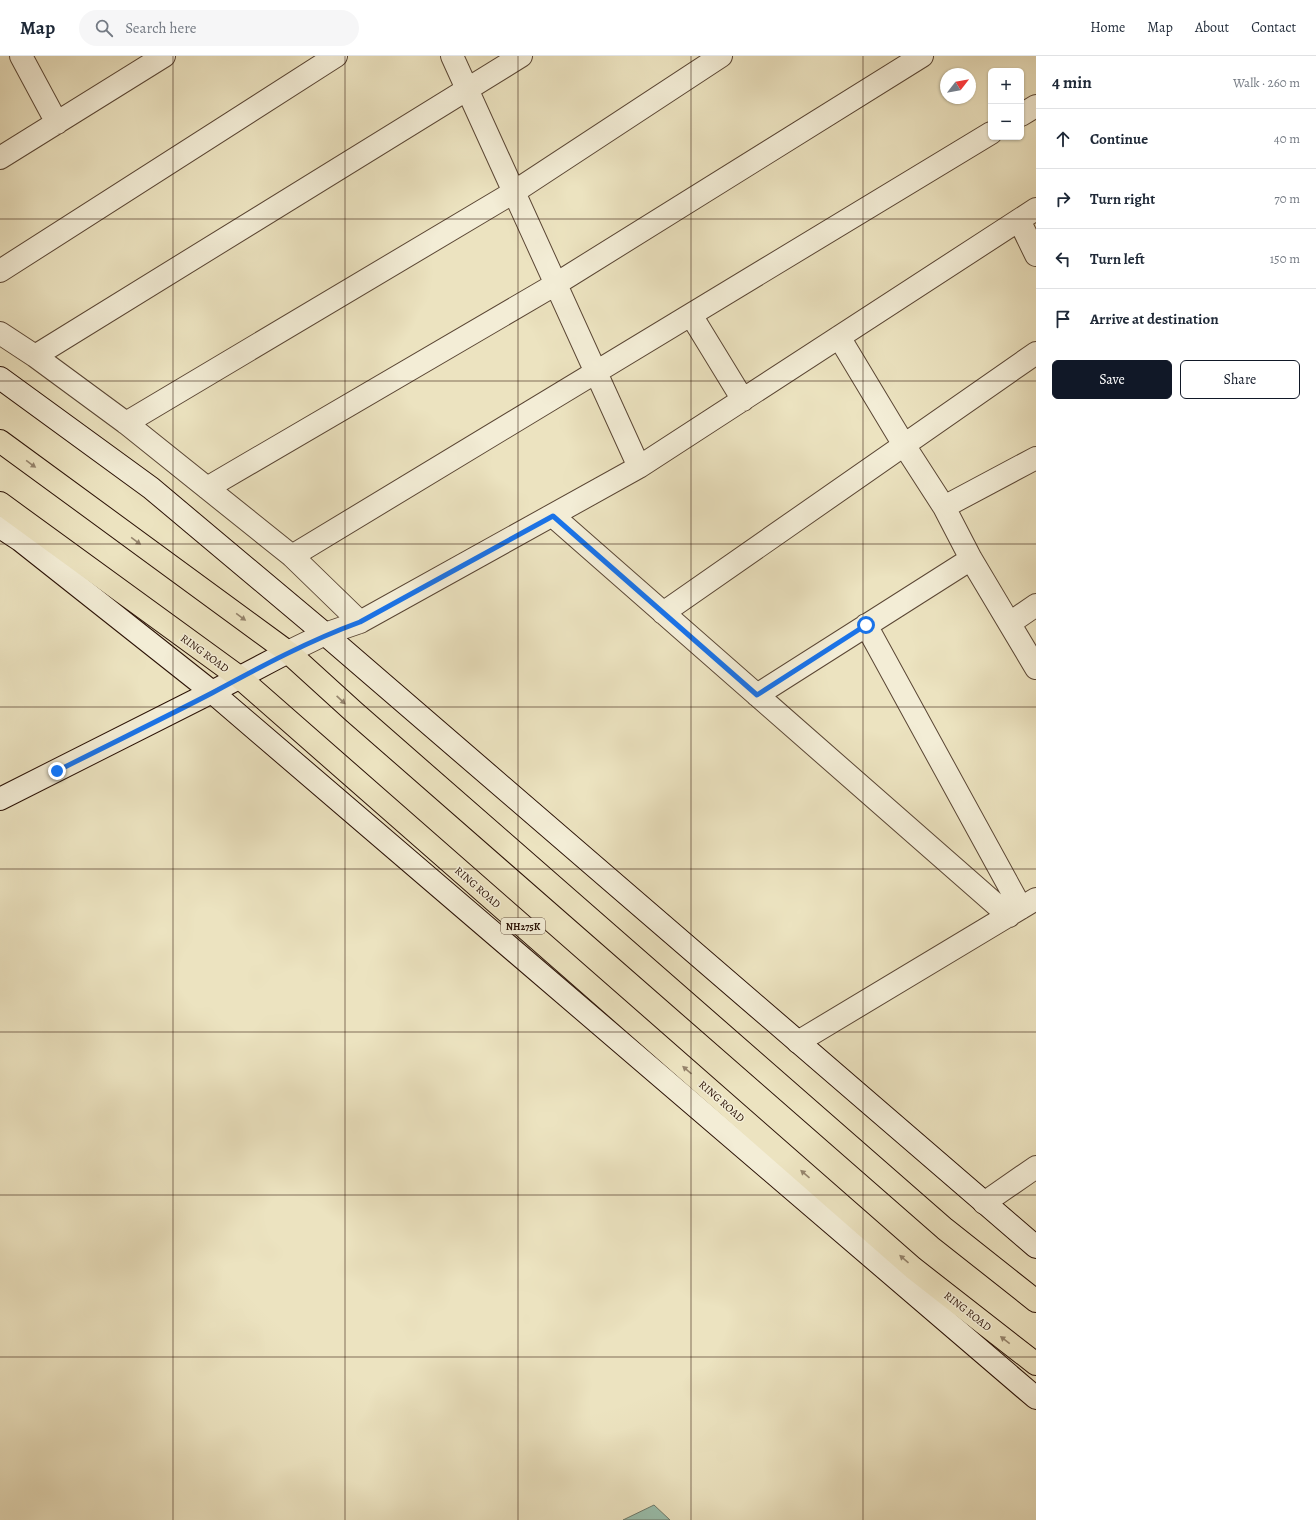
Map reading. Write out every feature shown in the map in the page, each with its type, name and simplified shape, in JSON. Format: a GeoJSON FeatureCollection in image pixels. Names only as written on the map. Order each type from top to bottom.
{"type":"FeatureCollection","features":[{"type":"Feature","properties":{"kind":"highway"},"geometry":{"type":"LineString","coordinates":[[0,441],[288,652],[354,712],[927,1214],[1036,1301]]}},
{"type":"Feature","properties":{"kind":"highway","name":"RING ROAD"},"geometry":{"type":"LineString","coordinates":[[0,503],[239,677],[914,1268],[1036,1364]]}},
{"type":"Feature","properties":{"kind":"street"},"geometry":{"type":"LineString","coordinates":[[21,56],[57,123]]}},
{"type":"Feature","properties":{"kind":"street"},"geometry":{"type":"LineString","coordinates":[[0,158],[57,123],[142,62],[164,56]]}},
{"type":"Feature","properties":{"kind":"street"},"geometry":{"type":"LineString","coordinates":[[0,271],[336,56]]}},
{"type":"Feature","properties":{"kind":"street"},"geometry":{"type":"LineString","coordinates":[[452,56],[640,467]]}},
{"type":"Feature","properties":{"kind":"street"},"geometry":{"type":"LineString","coordinates":[[35,356],[521,56]]}},
{"type":"Feature","properties":{"kind":"street"},"geometry":{"type":"LineString","coordinates":[[126,424],[514,192],[721,56]]}},
{"type":"Feature","properties":{"kind":"street"},"geometry":{"type":"LineString","coordinates":[[207,488],[556,284],[922,56]]}},
{"type":"Feature","properties":{"kind":"street"},"geometry":{"type":"LineString","coordinates":[[1024,113],[1036,106]]}},
{"type":"Feature","properties":{"kind":"street"},"geometry":{"type":"LineString","coordinates":[[292,556],[988,135]]}},
{"type":"Feature","properties":{"kind":"street"},"geometry":{"type":"LineString","coordinates":[[0,799],[288,652],[326,634],[360,622],[640,467],[1028,214],[1036,255]]}},
{"type":"Feature","properties":{"kind":"street"},"geometry":{"type":"LineString","coordinates":[[691,315],[743,400]]}},
{"type":"Feature","properties":{"kind":"street"},"geometry":{"type":"LineString","coordinates":[[0,333],[35,356],[126,424],[292,556],[360,622]]}},
{"type":"Feature","properties":{"kind":"street"},"geometry":{"type":"LineString","coordinates":[[839,337],[904,445],[944,507],[972,559],[1036,668]]}},
{"type":"Feature","properties":{"kind":"street"},"geometry":{"type":"LineString","coordinates":[[663,613],[1036,353]]}},
{"type":"Feature","properties":{"kind":"street"},"geometry":{"type":"LineString","coordinates":[[0,378],[151,488],[326,634],[1036,1247]]}},
{"type":"Feature","properties":{"kind":"street"},"geometry":{"type":"LineString","coordinates":[[944,507],[1036,458]]}},
{"type":"Feature","properties":{"kind":"street"},"geometry":{"type":"LineString","coordinates":[[553,516],[757,695],[1022,908]]}},
{"type":"Feature","properties":{"kind":"street"},"geometry":{"type":"LineString","coordinates":[[0,527],[20,540],[212,692],[1036,1398]]}},
{"type":"Feature","properties":{"kind":"street"},"geometry":{"type":"LineString","coordinates":[[757,695],[972,559]]}},
{"type":"Feature","properties":{"kind":"street"},"geometry":{"type":"LineString","coordinates":[[1010,623],[1036,605]]}},
{"type":"Feature","properties":{"kind":"street"},"geometry":{"type":"LineString","coordinates":[[866,625],[1022,908]]}},
{"type":"Feature","properties":{"kind":"street"},"geometry":{"type":"LineString","coordinates":[[798,1042],[1022,908]]}},
{"type":"Feature","properties":{"kind":"street"},"geometry":{"type":"LineString","coordinates":[[984,1203],[1036,1167]]}},
{"type":"Feature","properties":{"kind":"shaded area"},"geometry":{"type":"Polygon","coordinates":[[[654,1505],[670,1520],[623,1520],[654,1505]]]}},
{"type":"Feature","properties":{"kind":"route"},"geometry":{"type":"LineString","coordinates":[[57,771],[288,652],[326,634],[360,622],[553,516],[757,695],[866,625]]}}]}
